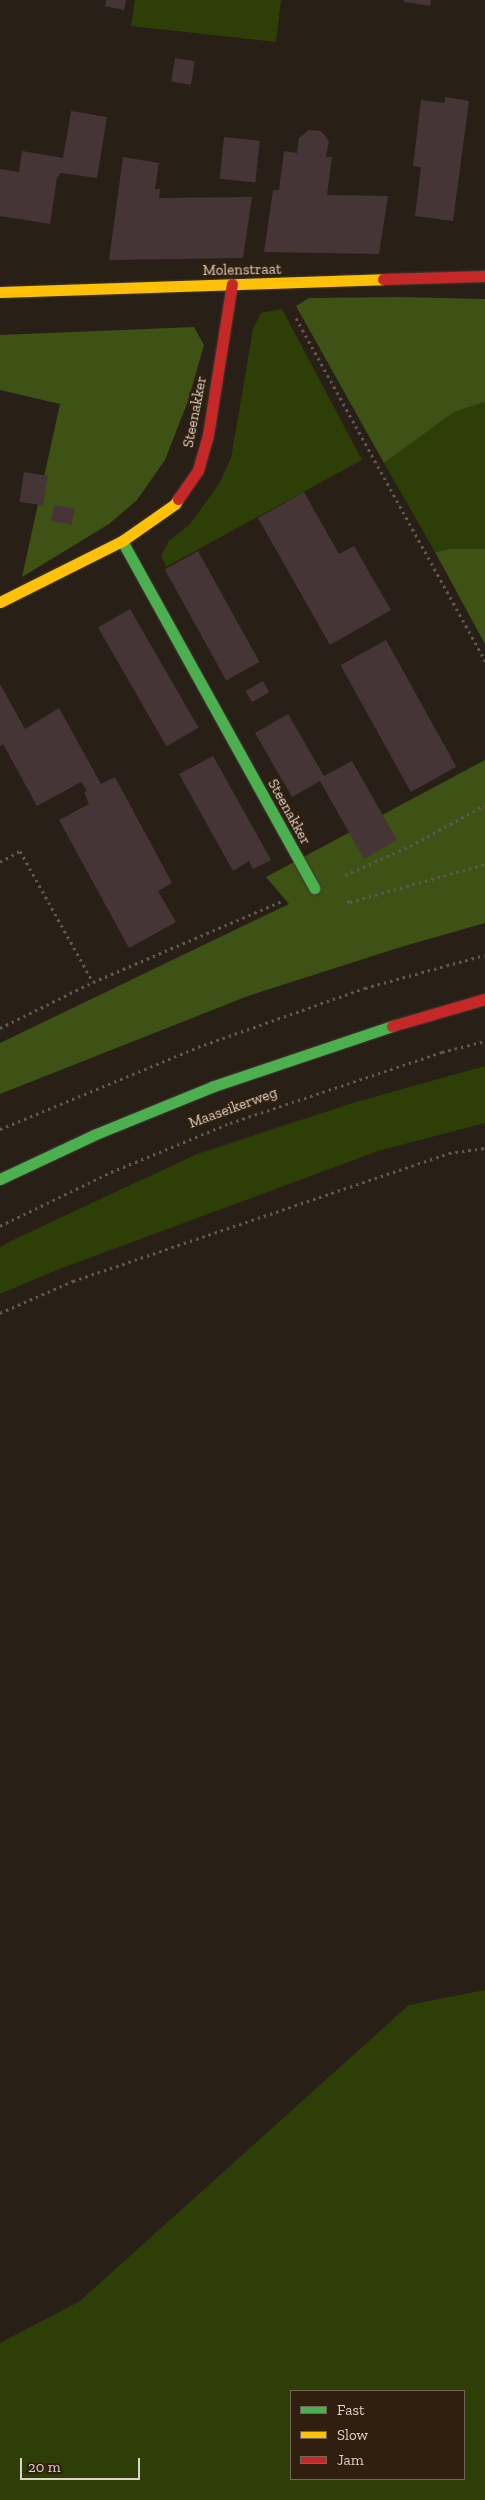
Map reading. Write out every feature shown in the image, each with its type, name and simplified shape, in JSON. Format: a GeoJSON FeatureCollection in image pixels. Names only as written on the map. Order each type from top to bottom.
{"type":"FeatureCollection","features":[{"type":"Feature","properties":{"kind":"street","name":"Molenstraat"},"geometry":{"type":"LineString","coordinates":[[0,292],[485,276]]}},
{"type":"Feature","properties":{"kind":"street","name":"Steenakker"},"geometry":{"type":"LineString","coordinates":[[0,602],[122,541],[175,504],[198,470],[208,435],[232,284]]}},
{"type":"Feature","properties":{"kind":"street","name":"Steenakker"},"geometry":{"type":"LineString","coordinates":[[122,541],[314,888]]}},
{"type":"Feature","properties":{"kind":"street","name":"Maaseikerweg"},"geometry":{"type":"LineString","coordinates":[[0,1179],[96,1134],[214,1086],[408,1021],[485,999]]}},
{"type":"Feature","properties":{"kind":"path"},"geometry":{"type":"LineString","coordinates":[[278,284],[485,661]]}},
{"type":"Feature","properties":{"kind":"path"},"geometry":{"type":"LineString","coordinates":[[0,1028],[93,982],[410,846],[485,805]]}},
{"type":"Feature","properties":{"kind":"path"},"geometry":{"type":"LineString","coordinates":[[0,862],[20,851],[93,982]]}},
{"type":"Feature","properties":{"kind":"path"},"geometry":{"type":"LineString","coordinates":[[314,888],[350,902],[485,864]]}},
{"type":"Feature","properties":{"kind":"path"},"geometry":{"type":"LineString","coordinates":[[0,1128],[198,1047],[364,988],[485,955]]}},
{"type":"Feature","properties":{"kind":"path","name":"Maaseikerweg"},"geometry":{"type":"LineString","coordinates":[[0,1226],[111,1172],[230,1123],[442,1052],[485,1041]]}},
{"type":"Feature","properties":{"kind":"path"},"geometry":{"type":"LineString","coordinates":[[0,1313],[73,1281],[449,1153],[485,1148]]}},
{"type":"Feature","properties":{"kind":"green space"},"geometry":{"type":"Polygon","coordinates":[[[135,0],[281,0],[276,42],[131,26],[135,0]]]}},
{"type":"Feature","properties":{"kind":"green space"},"geometry":{"type":"Polygon","coordinates":[[[400,297],[485,299],[485,402],[454,412],[384,463],[296,306],[309,298],[400,297]]]}},
{"type":"Feature","properties":{"kind":"green space"},"geometry":{"type":"Polygon","coordinates":[[[282,309],[362,460],[166,567],[161,556],[169,541],[190,524],[219,484],[231,458],[253,329],[261,313],[282,309]]]}},
{"type":"Feature","properties":{"kind":"green space"},"geometry":{"type":"Polygon","coordinates":[[[194,327],[204,345],[188,401],[165,460],[137,500],[109,524],[22,577],[60,404],[0,390],[0,335],[194,327]]]}},
{"type":"Feature","properties":{"kind":"green space"},"geometry":{"type":"Polygon","coordinates":[[[485,402],[485,549],[449,549],[435,552],[384,463],[454,412],[485,402]]]}},
{"type":"Feature","properties":{"kind":"green space"},"geometry":{"type":"Polygon","coordinates":[[[449,549],[485,549],[485,644],[435,552],[449,549]]]}},
{"type":"Feature","properties":{"kind":"green space"},"geometry":{"type":"Polygon","coordinates":[[[485,760],[485,923],[401,947],[248,996],[0,1094],[0,1043],[289,904],[266,877],[485,760]]]}},
{"type":"Feature","properties":{"kind":"green space"},"geometry":{"type":"Polygon","coordinates":[[[485,1066],[485,1123],[378,1151],[54,1271],[0,1294],[0,1247],[19,1237],[197,1154],[356,1102],[485,1066]]]}},
{"type":"Feature","properties":{"kind":"green space"},"geometry":{"type":"Polygon","coordinates":[[[485,1990],[485,2500],[0,2500],[0,2343],[80,2301],[409,2005],[485,1990]]]}},
{"type":"Feature","properties":{"kind":"building"},"geometry":{"type":"Polygon","coordinates":[[[106,0],[126,0],[124,10],[105,6],[106,0]]]}},
{"type":"Feature","properties":{"kind":"building"},"geometry":{"type":"Polygon","coordinates":[[[404,0],[431,0],[430,6],[404,2],[404,0]]]}},
{"type":"Feature","properties":{"kind":"building"},"geometry":{"type":"Polygon","coordinates":[[[175,58],[195,61],[191,85],[171,82],[175,58]]]}},
{"type":"Feature","properties":{"kind":"building"},"geometry":{"type":"Polygon","coordinates":[[[445,97],[469,101],[453,221],[415,216],[421,167],[413,166],[421,100],[445,103],[445,97]]]}},
{"type":"Feature","properties":{"kind":"building"},"geometry":{"type":"Polygon","coordinates":[[[71,111],[107,117],[97,178],[61,173],[57,178],[50,224],[0,216],[0,169],[19,172],[22,151],[63,158],[71,111]]]}},
{"type":"Feature","properties":{"kind":"building"},"geometry":{"type":"Polygon","coordinates":[[[309,130],[321,131],[329,141],[326,157],[332,157],[327,195],[388,196],[379,254],[264,252],[273,190],[279,190],[284,151],[297,153],[299,138],[309,130]]]}},
{"type":"Feature","properties":{"kind":"building"},"geometry":{"type":"Polygon","coordinates":[[[224,137],[260,141],[255,183],[220,179],[224,137]]]}},
{"type":"Feature","properties":{"kind":"building"},"geometry":{"type":"Polygon","coordinates":[[[123,157],[159,163],[155,189],[160,189],[159,198],[252,197],[243,258],[109,260],[123,157]]]}},
{"type":"Feature","properties":{"kind":"building"},"geometry":{"type":"Polygon","coordinates":[[[24,472],[48,476],[43,505],[19,502],[24,472]]]}},
{"type":"Feature","properties":{"kind":"building"},"geometry":{"type":"Polygon","coordinates":[[[304,492],[339,554],[354,546],[391,610],[330,645],[258,518],[304,492]]]}},
{"type":"Feature","properties":{"kind":"building"},"geometry":{"type":"Polygon","coordinates":[[[54,505],[75,509],[72,525],[51,521],[54,505]]]}},
{"type":"Feature","properties":{"kind":"building"},"geometry":{"type":"Polygon","coordinates":[[[198,551],[260,662],[226,680],[165,569],[198,551]]]}},
{"type":"Feature","properties":{"kind":"building"},"geometry":{"type":"Polygon","coordinates":[[[130,609],[198,728],[166,746],[98,628],[130,609]]]}},
{"type":"Feature","properties":{"kind":"building"},"geometry":{"type":"Polygon","coordinates":[[[386,640],[456,767],[411,792],[341,665],[386,640]]]}},
{"type":"Feature","properties":{"kind":"building"},"geometry":{"type":"Polygon","coordinates":[[[263,681],[269,692],[252,702],[246,691],[263,681]]]}},
{"type":"Feature","properties":{"kind":"building"},"geometry":{"type":"Polygon","coordinates":[[[0,684],[25,729],[59,708],[101,784],[115,777],[172,883],[158,891],[176,922],[129,948],[59,820],[89,804],[84,792],[87,791],[81,782],[37,806],[3,744],[0,746],[0,684]]]}},
{"type":"Feature","properties":{"kind":"building"},"geometry":{"type":"Polygon","coordinates":[[[288,714],[324,776],[352,761],[397,840],[364,859],[320,781],[292,797],[255,733],[288,714]]]}},
{"type":"Feature","properties":{"kind":"building"},"geometry":{"type":"Polygon","coordinates":[[[213,756],[271,860],[253,869],[249,861],[233,871],[179,774],[213,756]]]}},
{"type":"Feature","properties":{"kind":"traffic: fast"},"geometry":{"type":"LineString","coordinates":[[122,541],[314,888]]}},
{"type":"Feature","properties":{"kind":"traffic: fast"},"geometry":{"type":"LineString","coordinates":[[0,1179],[96,1134],[214,1086],[392,1026]]}},
{"type":"Feature","properties":{"kind":"traffic: slow"},"geometry":{"type":"LineString","coordinates":[[0,292],[383,279]]}},
{"type":"Feature","properties":{"kind":"traffic: slow"},"geometry":{"type":"LineString","coordinates":[[0,602],[122,541],[175,504],[178,499]]}},
{"type":"Feature","properties":{"kind":"traffic: jam"},"geometry":{"type":"LineString","coordinates":[[383,279],[485,276]]}},
{"type":"Feature","properties":{"kind":"traffic: jam"},"geometry":{"type":"LineString","coordinates":[[178,499],[198,470],[208,435],[232,284]]}},
{"type":"Feature","properties":{"kind":"traffic: jam"},"geometry":{"type":"LineString","coordinates":[[392,1026],[485,999]]}}]}
